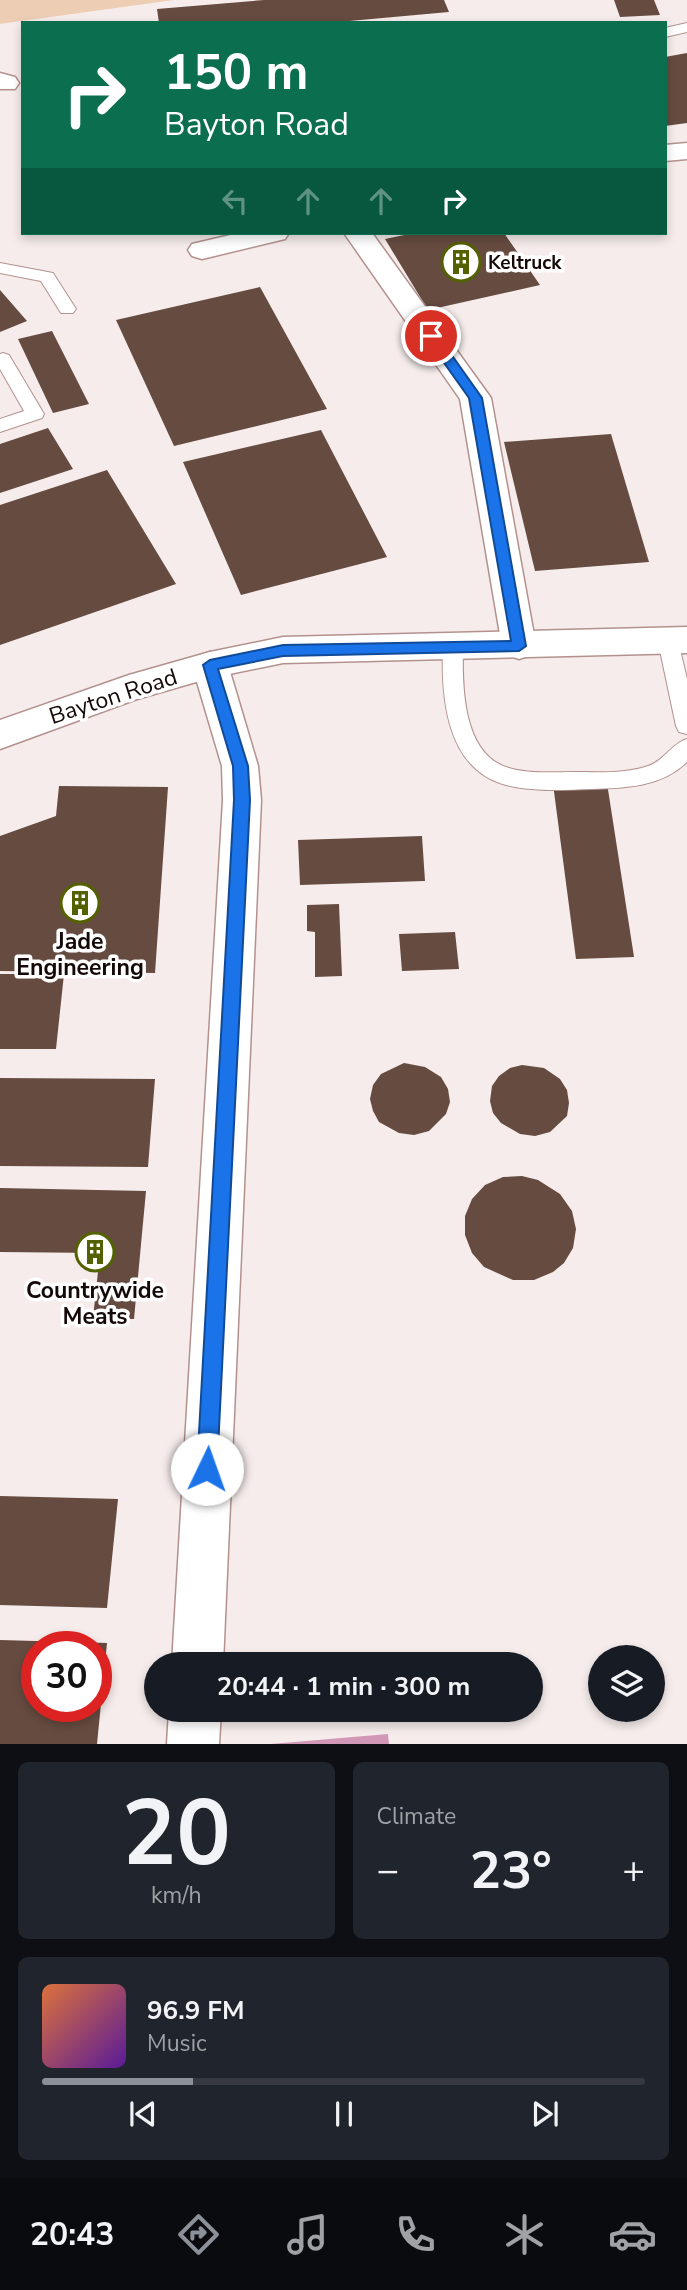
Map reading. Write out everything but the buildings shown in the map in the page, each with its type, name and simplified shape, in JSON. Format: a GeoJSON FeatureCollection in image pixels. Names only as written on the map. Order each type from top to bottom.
{"type":"FeatureCollection","features":[{"type":"Feature","properties":{"kind":"street"},"geometry":{"type":"LineString","coordinates":[[667,153],[687,151]]}},
{"type":"Feature","properties":{"kind":"street"},"geometry":{"type":"LineString","coordinates":[[202,250],[266,235]]}},
{"type":"Feature","properties":{"kind":"street"},"geometry":{"type":"LineString","coordinates":[[359,235],[475,398],[519,646]]}},
{"type":"Feature","properties":{"kind":"street","name":"Bayton Road"},"geometry":{"type":"LineString","coordinates":[[0,735],[129,688],[210,665],[283,650],[678,640]]}},
{"type":"Feature","properties":{"kind":"street"},"geometry":{"type":"LineString","coordinates":[[198,1652],[242,800],[240,766],[210,665]]}},
{"type":"Feature","properties":{"kind":"street"},"geometry":{"type":"LineString","coordinates":[[193,1744],[194,1722]]}},
{"type":"Feature","properties":{"kind":"lane"},"geometry":{"type":"LineString","coordinates":[[667,32],[687,27]]}},
{"type":"Feature","properties":{"kind":"lane"},"geometry":{"type":"LineString","coordinates":[[0,268],[47,277],[67,309]]}},
{"type":"Feature","properties":{"kind":"lane"},"geometry":{"type":"LineString","coordinates":[[0,360],[3,359],[35,414],[0,425]]}},
{"type":"Feature","properties":{"kind":"lane"},"geometry":{"type":"LineString","coordinates":[[678,640],[687,726]]}},
{"type":"Feature","properties":{"kind":"lane"},"geometry":{"type":"LineString","coordinates":[[453,646],[452,678],[461,732],[483,764],[509,778],[560,780],[645,776],[676,761],[687,747]]}},
{"type":"Feature","properties":{"kind":"shaded area"},"geometry":{"type":"Polygon","coordinates":[[[0,0],[175,0],[21,21],[0,24],[0,0]]]}},
{"type":"Feature","properties":{"kind":"shaded area"},"geometry":{"type":"Polygon","coordinates":[[[177,0],[687,0],[687,1744],[0,1744],[0,24],[21,21],[21,235],[667,235],[667,21],[22,21],[177,0]]]}},
{"type":"Feature","properties":{"kind":"shaded area"},"geometry":{"type":"Polygon","coordinates":[[[388,1734],[389,1744],[271,1744],[388,1734]]]}},
{"type":"Feature","properties":{"kind":"place","name":"Keltruck"},"geometry":{"type":"Point","coordinates":[461,262]}},
{"type":"Feature","properties":{"kind":"place","name":"Jade Engineering"},"geometry":{"type":"Point","coordinates":[80,903]}},
{"type":"Feature","properties":{"kind":"place","name":"Countrywide Meats"},"geometry":{"type":"Point","coordinates":[95,1252]}},
{"type":"Feature","properties":{"kind":"route"},"geometry":{"type":"LineString","coordinates":[[207,1469],[242,800],[240,766],[210,665],[283,650],[519,646],[475,398],[431,336]]}}]}
